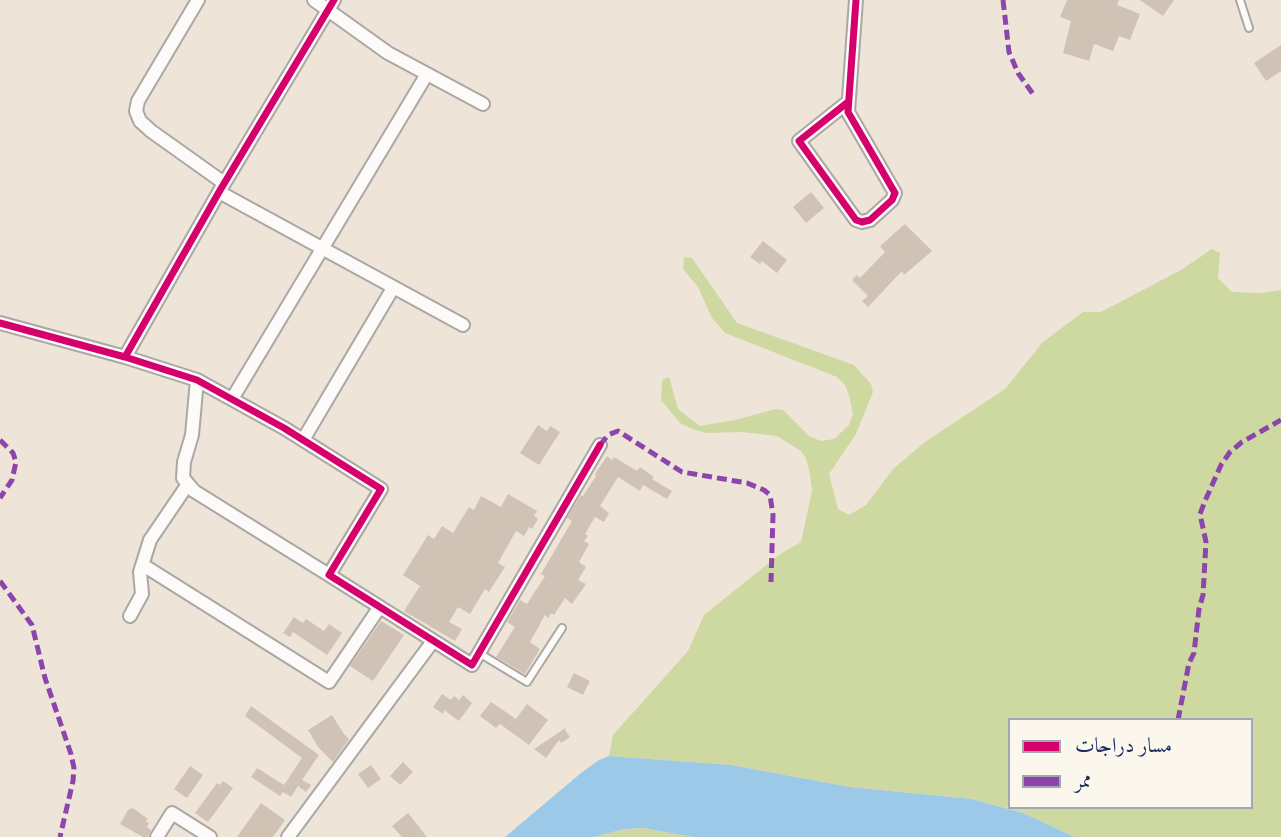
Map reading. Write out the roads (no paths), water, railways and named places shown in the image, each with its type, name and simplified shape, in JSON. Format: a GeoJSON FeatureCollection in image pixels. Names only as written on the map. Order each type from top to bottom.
{"type":"FeatureCollection","features":[{"type":"Feature","properties":{"kind":"street"},"geometry":{"type":"LineString","coordinates":[[198,0],[138,101],[136,111],[140,121],[222,188],[322,250],[463,325]]}},
{"type":"Feature","properties":{"kind":"street"},"geometry":{"type":"LineString","coordinates":[[314,0],[331,5],[388,53],[483,104]]}},
{"type":"Feature","properties":{"kind":"street"},"geometry":{"type":"LineString","coordinates":[[848,102],[799,141],[856,220],[862,222],[870,220],[892,200],[895,193],[848,112],[856,0]]}},
{"type":"Feature","properties":{"kind":"street"},"geometry":{"type":"LineString","coordinates":[[125,357],[331,5]]}},
{"type":"Feature","properties":{"kind":"street"},"geometry":{"type":"LineString","coordinates":[[232,399],[427,74]]}},
{"type":"Feature","properties":{"kind":"street"},"geometry":{"type":"LineString","coordinates":[[303,440],[393,288]]}},
{"type":"Feature","properties":{"kind":"street"},"geometry":{"type":"LineString","coordinates":[[0,323],[197,380],[303,440],[381,489],[329,575]]}},
{"type":"Feature","properties":{"kind":"street"},"geometry":{"type":"LineString","coordinates":[[197,380],[192,435],[183,478],[194,491],[472,665],[600,445]]}},
{"type":"Feature","properties":{"kind":"street"},"geometry":{"type":"LineString","coordinates":[[130,616],[142,594],[140,572],[150,540],[188,484]]}},
{"type":"Feature","properties":{"kind":"street"},"geometry":{"type":"LineString","coordinates":[[143,565],[329,682],[379,608]]}},
{"type":"Feature","properties":{"kind":"street"},"geometry":{"type":"LineString","coordinates":[[288,837],[433,641]]}},
{"type":"Feature","properties":{"kind":"street"},"geometry":{"type":"LineString","coordinates":[[157,837],[172,813],[210,837]]}},
{"type":"Feature","properties":{"kind":"lane"},"geometry":{"type":"LineString","coordinates":[[1240,0],[1250,28]]}},
{"type":"Feature","properties":{"kind":"lane"},"geometry":{"type":"LineString","coordinates":[[479,653],[527,682],[562,628]]}},
{"type":"Feature","properties":{"kind":"water"},"geometry":{"type":"Polygon","coordinates":[[[609,756],[731,765],[850,787],[972,799],[1023,813],[1075,837],[693,837],[643,828],[625,829],[593,837],[505,837],[599,760],[609,756]]]}}]}
